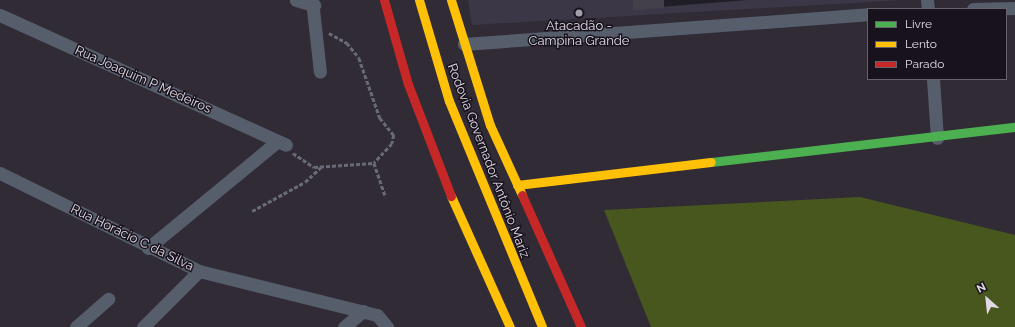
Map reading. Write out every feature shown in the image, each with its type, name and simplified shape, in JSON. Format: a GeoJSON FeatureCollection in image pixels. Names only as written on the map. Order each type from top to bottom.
{"type":"FeatureCollection","features":[{"type":"Feature","properties":{"kind":"main road"},"geometry":{"type":"LineString","coordinates":[[384,0],[408,84],[442,177],[510,327]]}},
{"type":"Feature","properties":{"kind":"main road","name":"Rodovia Governador Antônio Mariz"},"geometry":{"type":"LineString","coordinates":[[419,0],[449,101],[515,268],[542,327]]}},
{"type":"Feature","properties":{"kind":"main road"},"geometry":{"type":"LineString","coordinates":[[451,0],[490,125],[581,327]]}},
{"type":"Feature","properties":{"kind":"main road"},"geometry":{"type":"LineString","coordinates":[[517,186],[937,138],[1015,127]]}},
{"type":"Feature","properties":{"kind":"street"},"geometry":{"type":"LineString","coordinates":[[296,0],[313,3],[320,72]]}},
{"type":"Feature","properties":{"kind":"street"},"geometry":{"type":"LineString","coordinates":[[464,44],[867,14]]}},
{"type":"Feature","properties":{"kind":"street","name":"Rua Joaquim P Medeiros"},"geometry":{"type":"LineString","coordinates":[[0,15],[282,143]]}},
{"type":"Feature","properties":{"kind":"street"},"geometry":{"type":"LineString","coordinates":[[933,80],[937,138]]}},
{"type":"Feature","properties":{"kind":"street"},"geometry":{"type":"LineString","coordinates":[[148,248],[282,143]]}},
{"type":"Feature","properties":{"kind":"street","name":"Rua Horácio C da Silva"},"geometry":{"type":"LineString","coordinates":[[0,173],[148,248],[199,271],[377,314],[387,327]]}},
{"type":"Feature","properties":{"kind":"street"},"geometry":{"type":"LineString","coordinates":[[143,327],[199,271]]}},
{"type":"Feature","properties":{"kind":"street"},"geometry":{"type":"LineString","coordinates":[[76,327],[108,299]]}},
{"type":"Feature","properties":{"kind":"street"},"geometry":{"type":"LineString","coordinates":[[344,327],[363,311]]}},
{"type":"Feature","properties":{"kind":"path"},"geometry":{"type":"LineString","coordinates":[[282,143],[298,159],[321,167],[374,163],[392,144],[394,135],[380,118],[359,58],[347,43],[325,31]]}},
{"type":"Feature","properties":{"kind":"path"},"geometry":{"type":"LineString","coordinates":[[374,163],[385,196]]}},
{"type":"Feature","properties":{"kind":"path"},"geometry":{"type":"LineString","coordinates":[[252,211],[305,182],[321,167]]}},
{"type":"Feature","properties":{"kind":"shaded area","name":"Atacadão - Campina Grande"},"geometry":{"type":"Polygon","coordinates":[[[468,0],[903,0],[472,25],[468,0]]]}},
{"type":"Feature","properties":{"kind":"green space"},"geometry":{"type":"Polygon","coordinates":[[[860,197],[1015,235],[1015,327],[651,327],[604,210],[860,197]]]}},
{"type":"Feature","properties":{"kind":"building"},"geometry":{"type":"Polygon","coordinates":[[[633,0],[664,0],[664,8],[633,10],[633,0]]]}},
{"type":"Feature","properties":{"kind":"traffic: fast"},"geometry":{"type":"LineString","coordinates":[[711,162],[1015,127]]}},
{"type":"Feature","properties":{"kind":"traffic: slow"},"geometry":{"type":"LineString","coordinates":[[419,0],[449,101],[542,327]]}},
{"type":"Feature","properties":{"kind":"traffic: slow"},"geometry":{"type":"LineString","coordinates":[[451,0],[490,125],[522,195]]}},
{"type":"Feature","properties":{"kind":"traffic: slow"},"geometry":{"type":"LineString","coordinates":[[517,185],[711,162]]}},
{"type":"Feature","properties":{"kind":"traffic: slow"},"geometry":{"type":"LineString","coordinates":[[451,196],[510,327]]}},
{"type":"Feature","properties":{"kind":"traffic: jam"},"geometry":{"type":"LineString","coordinates":[[384,0],[408,84],[451,196]]}},
{"type":"Feature","properties":{"kind":"traffic: jam"},"geometry":{"type":"LineString","coordinates":[[522,195],[581,327]]}},
{"type":"Feature","properties":{"kind":"place","name":"Atacadão - Campina Grande"},"geometry":{"type":"Point","coordinates":[579,13]}}]}
